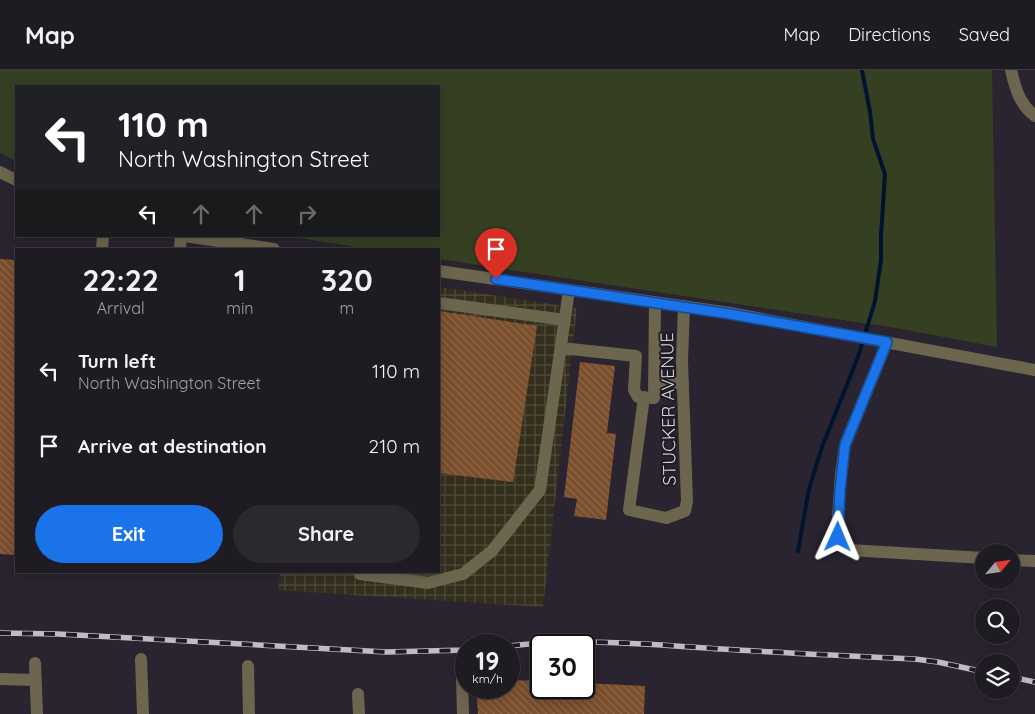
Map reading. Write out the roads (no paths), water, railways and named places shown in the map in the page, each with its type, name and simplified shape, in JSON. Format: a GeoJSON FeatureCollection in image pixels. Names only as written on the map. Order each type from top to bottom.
{"type":"FeatureCollection","features":[{"type":"Feature","properties":{"kind":"street"},"geometry":{"type":"LineString","coordinates":[[1011,70],[1018,95],[1028,110],[1035,116]]}},
{"type":"Feature","properties":{"kind":"street"},"geometry":{"type":"LineString","coordinates":[[0,172],[15,180]]}},
{"type":"Feature","properties":{"kind":"street"},"geometry":{"type":"LineString","coordinates":[[189,237],[267,248]]}},
{"type":"Feature","properties":{"kind":"street"},"geometry":{"type":"LineString","coordinates":[[440,272],[684,306],[1035,370]]}},
{"type":"Feature","properties":{"kind":"street"},"geometry":{"type":"LineString","coordinates":[[360,573],[428,583],[463,574],[492,551],[540,490],[569,290]]}},
{"type":"Feature","properties":{"kind":"street"},"geometry":{"type":"LineString","coordinates":[[561,348],[636,356],[634,390],[638,396],[654,398],[655,302]]}},
{"type":"Feature","properties":{"kind":"street"},"geometry":{"type":"LineString","coordinates":[[440,303],[565,320]]}},
{"type":"Feature","properties":{"kind":"street","name":"STUCKER AVENUE"},"geometry":{"type":"LineString","coordinates":[[644,397],[629,510],[666,518],[685,512],[687,492],[683,383],[684,306]]}},
{"type":"Feature","properties":{"kind":"street"},"geometry":{"type":"LineString","coordinates":[[887,342],[845,445],[837,531],[841,543],[849,550],[975,557]]}},
{"type":"Feature","properties":{"kind":"street"},"geometry":{"type":"LineString","coordinates":[[654,383],[683,383]]}},
{"type":"Feature","properties":{"kind":"street"},"geometry":{"type":"LineString","coordinates":[[1020,561],[1035,562]]}},
{"type":"Feature","properties":{"kind":"street"},"geometry":{"type":"LineString","coordinates":[[141,659],[143,714]]}},
{"type":"Feature","properties":{"kind":"street"},"geometry":{"type":"LineString","coordinates":[[35,664],[37,714]]}},
{"type":"Feature","properties":{"kind":"street"},"geometry":{"type":"LineString","coordinates":[[248,666],[249,714]]}},
{"type":"Feature","properties":{"kind":"street"},"geometry":{"type":"LineString","coordinates":[[0,679],[35,680]]}},
{"type":"Feature","properties":{"kind":"street"},"geometry":{"type":"LineString","coordinates":[[358,694],[360,714]]}},
{"type":"Feature","properties":{"kind":"street"},"geometry":{"type":"LineString","coordinates":[[463,699],[463,714]]}},
{"type":"Feature","properties":{"kind":"waterway"},"geometry":{"type":"LineString","coordinates":[[798,551],[809,489],[822,447],[858,357],[875,301],[881,260],[885,174],[873,139],[862,70]]}},
{"type":"Feature","properties":{"kind":"railway"},"geometry":{"type":"LineString","coordinates":[[0,633],[58,634],[386,652],[455,650]]}},
{"type":"Feature","properties":{"kind":"railway"},"geometry":{"type":"LineString","coordinates":[[520,645],[562,642],[641,644],[915,659],[975,670]]}},
{"type":"Feature","properties":{"kind":"railway"},"geometry":{"type":"LineString","coordinates":[[1020,679],[1035,682]]}}]}
